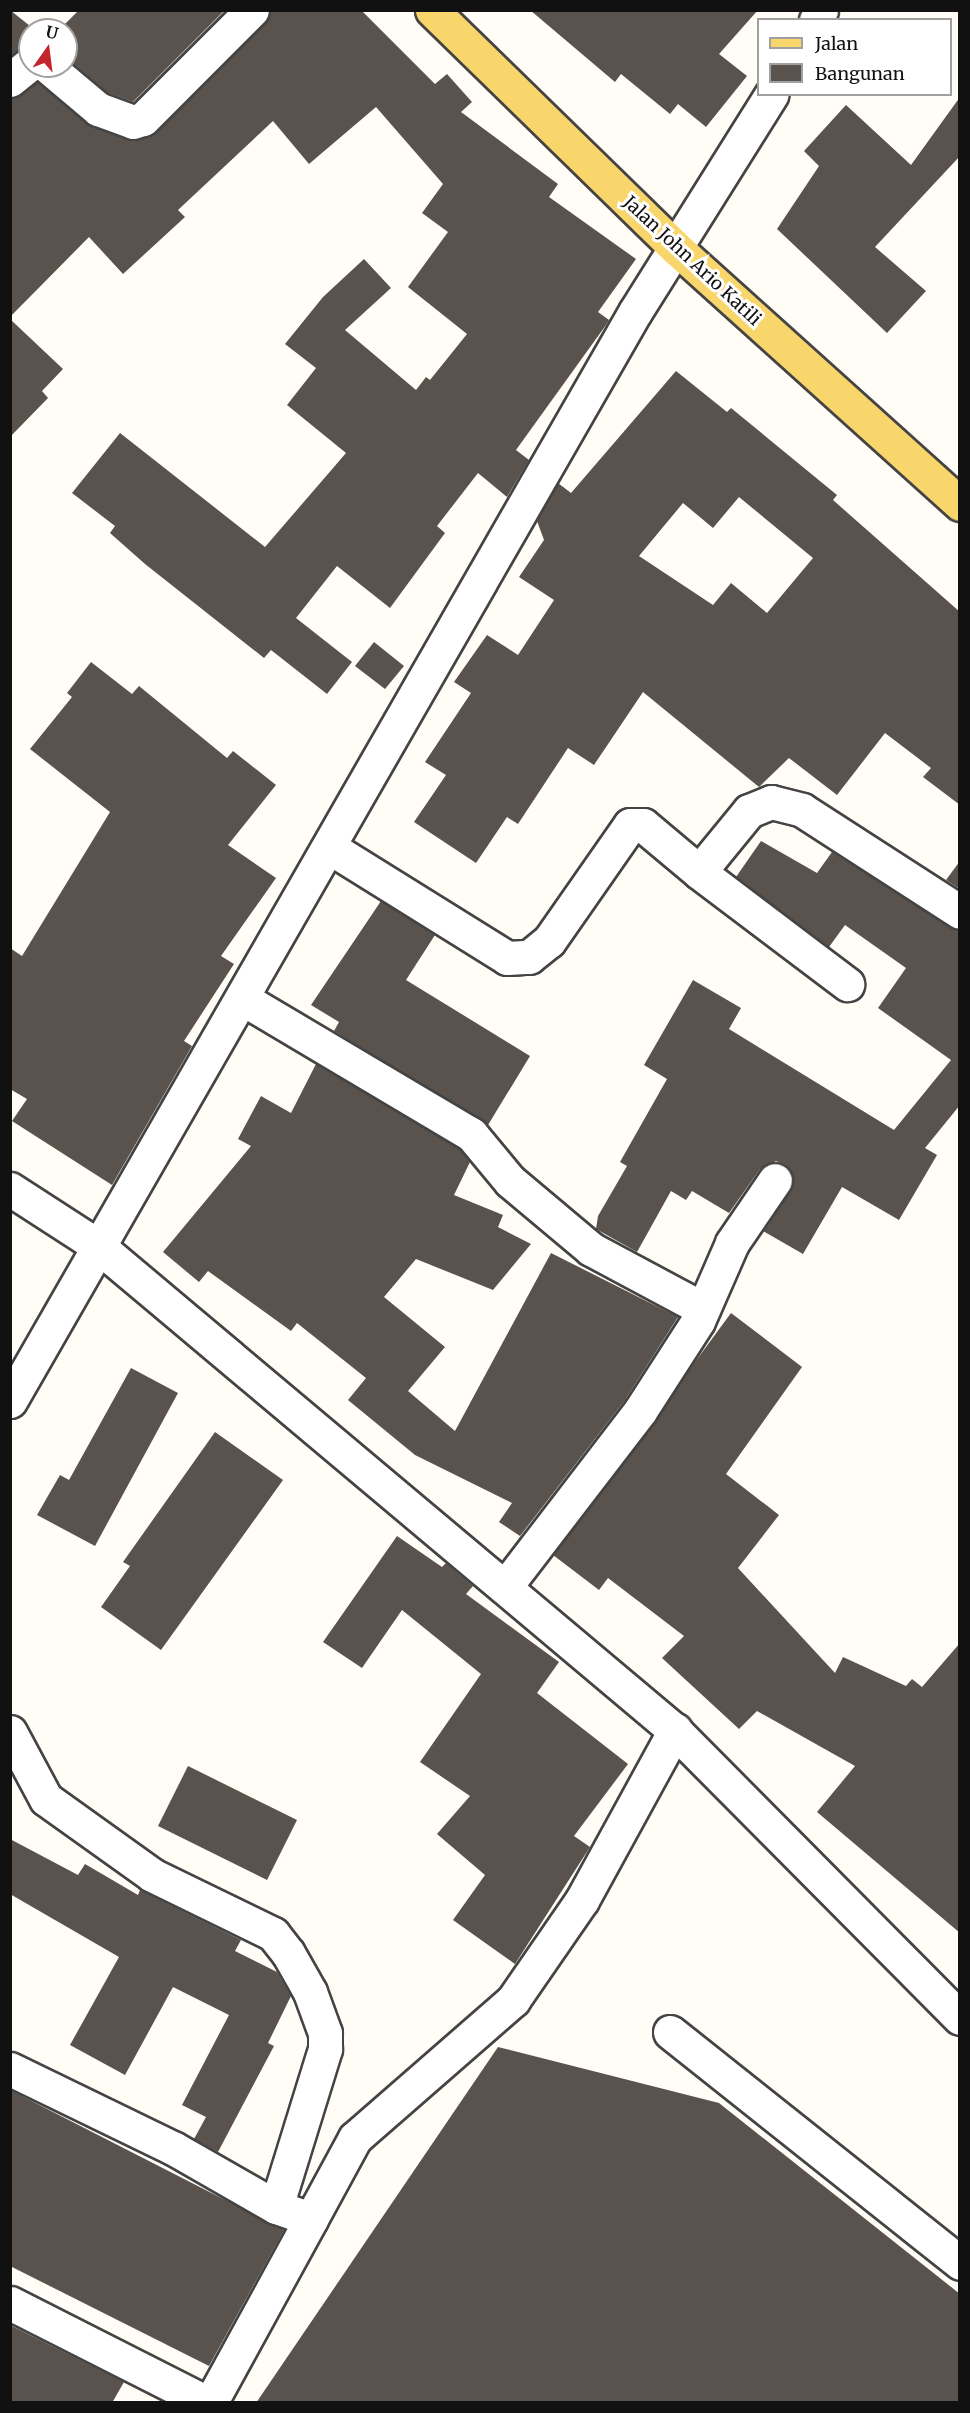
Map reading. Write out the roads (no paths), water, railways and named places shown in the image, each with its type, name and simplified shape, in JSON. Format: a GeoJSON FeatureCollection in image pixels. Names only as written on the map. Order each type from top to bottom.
{"type":"FeatureCollection","features":[{"type":"Feature","properties":{"kind":"main road","name":"Jalan John Ario Katili"},"geometry":{"type":"LineString","coordinates":[[432,10],[677,249],[960,504]]}},
{"type":"Feature","properties":{"kind":"street"},"geometry":{"type":"LineString","coordinates":[[61,78],[98,109],[133,122],[143,119],[252,10]]}},
{"type":"Feature","properties":{"kind":"street"},"geometry":{"type":"LineString","coordinates":[[10,1401],[98,1246],[245,1000],[329,847],[635,312],[677,249],[771,96]]}},
{"type":"Feature","properties":{"kind":"street"},"geometry":{"type":"LineString","coordinates":[[699,872],[749,811],[785,802],[960,912]]}},
{"type":"Feature","properties":{"kind":"street"},"geometry":{"type":"LineString","coordinates":[[329,847],[507,958],[529,957],[549,941],[630,825],[643,825],[699,872],[847,984]]}},
{"type":"Feature","properties":{"kind":"street"},"geometry":{"type":"LineString","coordinates":[[245,1000],[471,1134],[510,1181],[591,1249],[703,1309]]}},
{"type":"Feature","properties":{"kind":"street"},"geometry":{"type":"LineString","coordinates":[[505,1587],[640,1411],[703,1309],[732,1243],[775,1180]]}},
{"type":"Feature","properties":{"kind":"street"},"geometry":{"type":"LineString","coordinates":[[10,1189],[98,1246],[675,1730],[960,2018]]}},
{"type":"Feature","properties":{"kind":"street"},"geometry":{"type":"LineString","coordinates":[[211,2403],[355,2138],[513,2000],[582,1900],[675,1730]]}},
{"type":"Feature","properties":{"kind":"street"},"geometry":{"type":"LineString","coordinates":[[10,1732],[46,1799],[152,1875],[273,1934],[288,1953],[314,2002],[325,2049],[276,2207]]}},
{"type":"Feature","properties":{"kind":"street"},"geometry":{"type":"LineString","coordinates":[[670,2032],[960,2263]]}},
{"type":"Feature","properties":{"kind":"street"},"geometry":{"type":"LineString","coordinates":[[10,2069],[163,2143],[276,2207],[311,2219]]}},
{"type":"Feature","properties":{"kind":"street"},"geometry":{"type":"LineString","coordinates":[[10,2303],[205,2403]]}}]}
